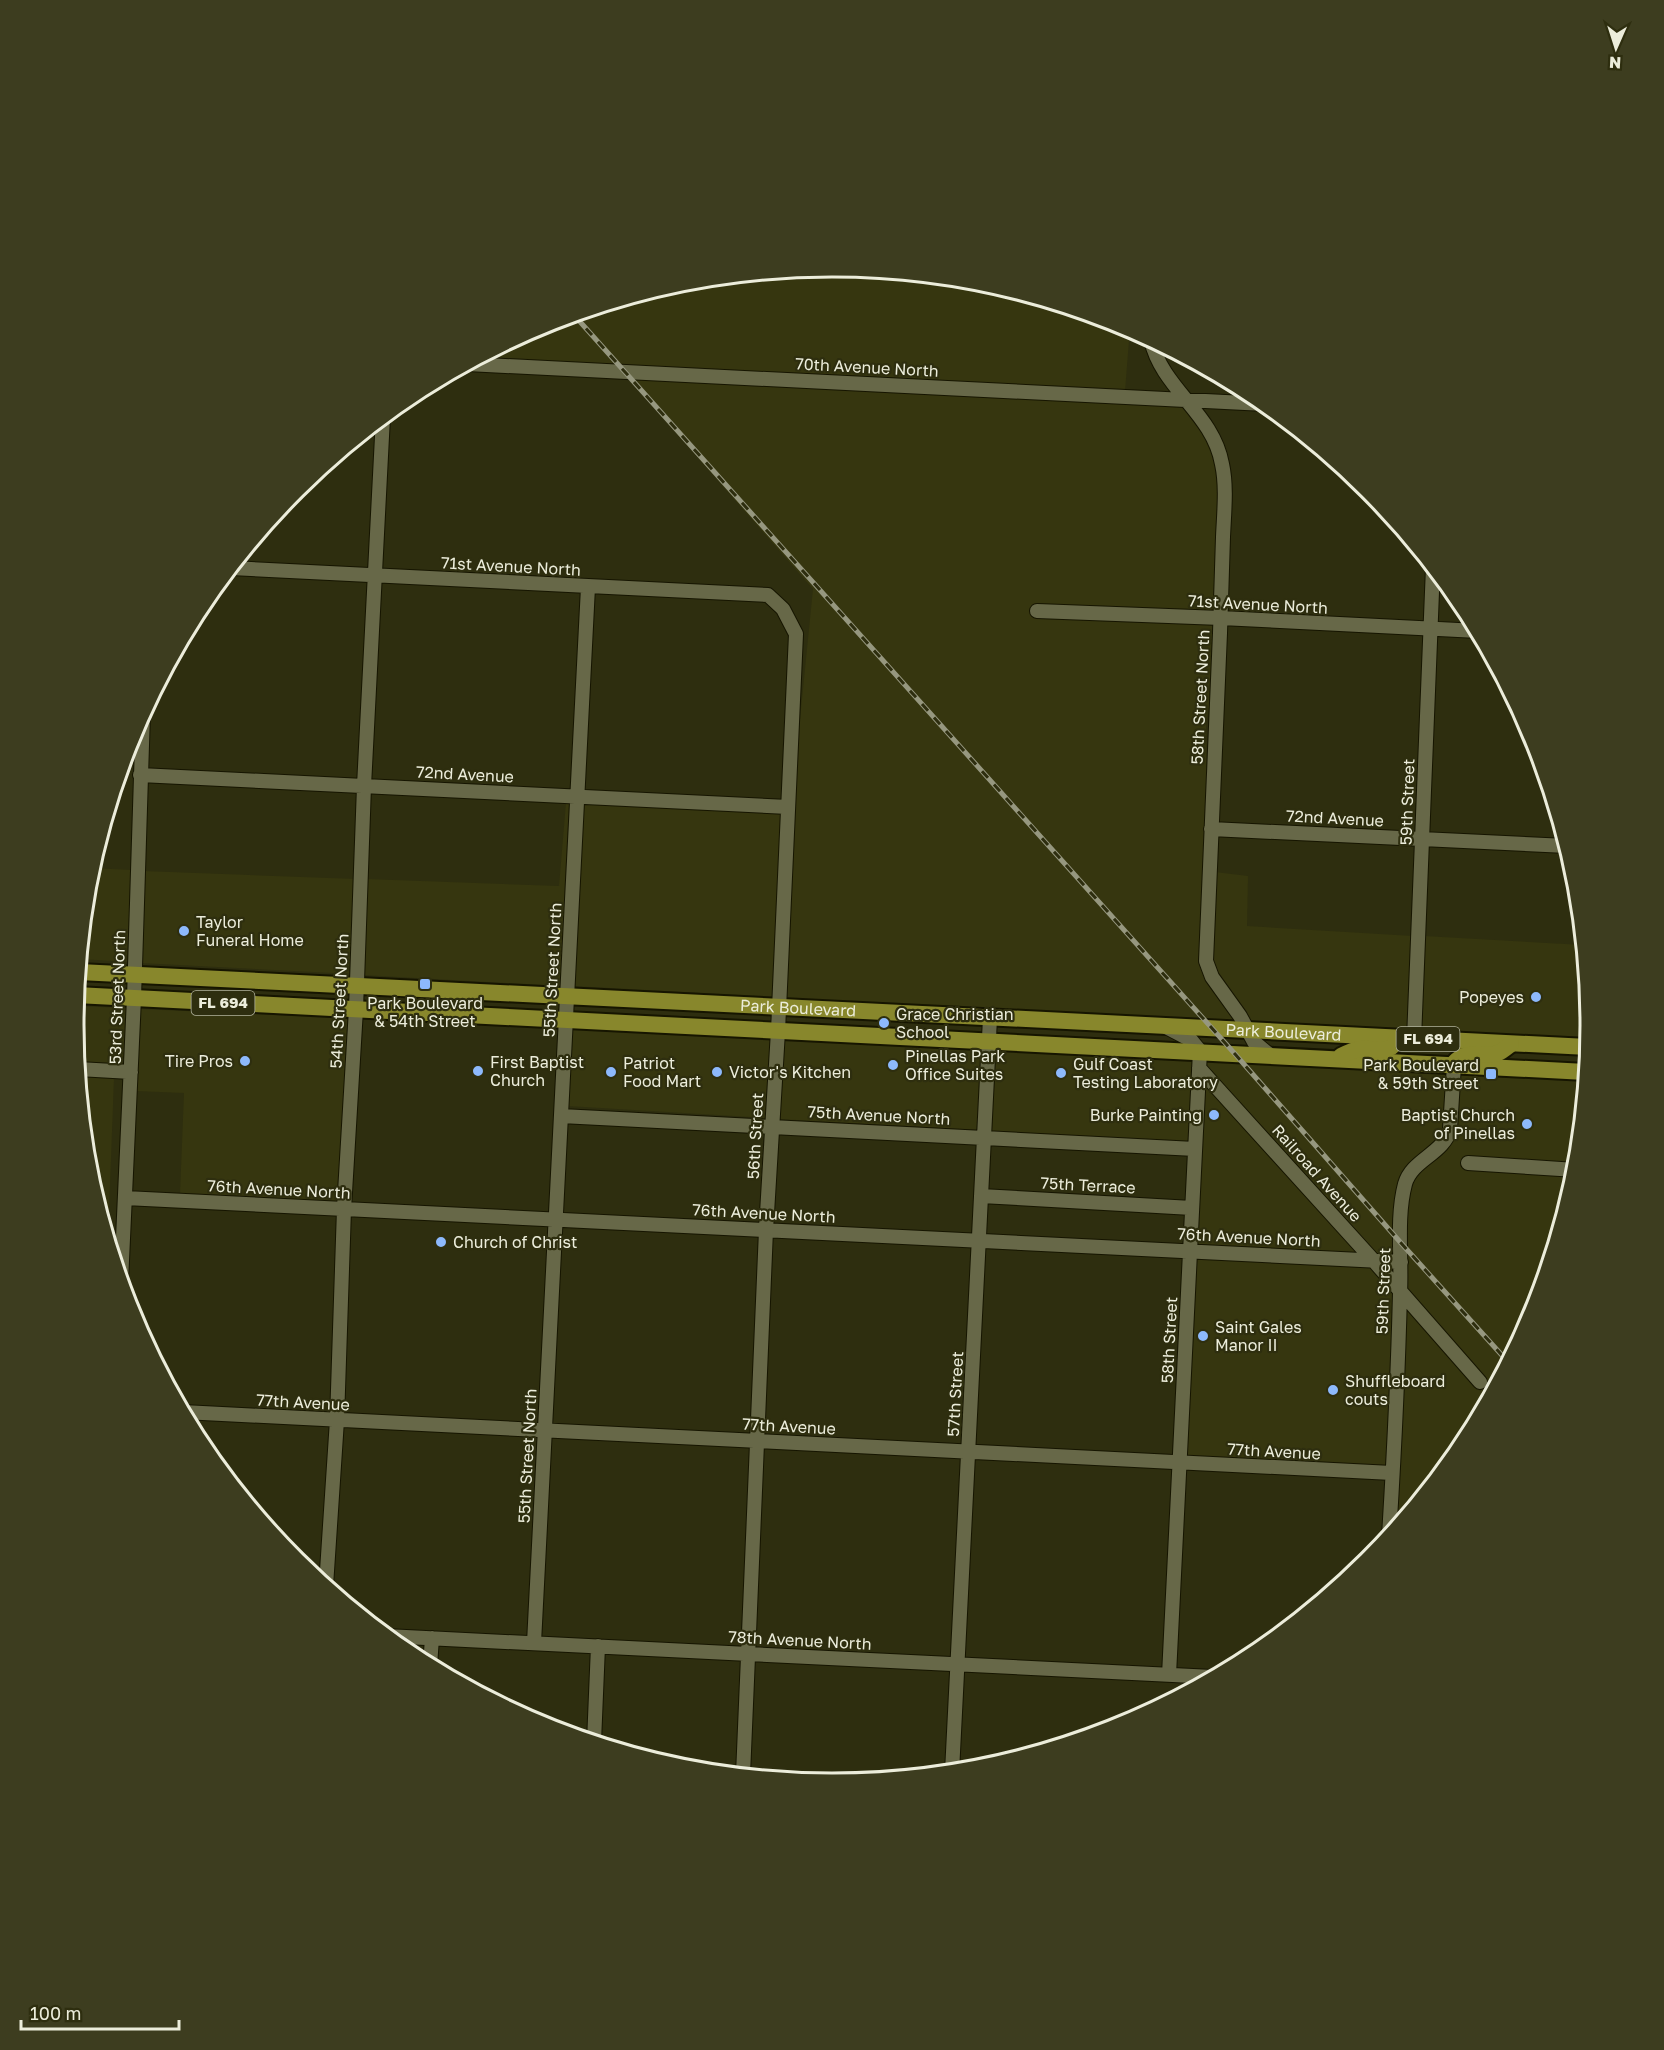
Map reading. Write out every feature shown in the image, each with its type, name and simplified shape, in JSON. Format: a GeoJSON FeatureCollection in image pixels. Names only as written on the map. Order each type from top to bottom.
{"type":"FeatureCollection","features":[{"type":"Feature","properties":{"kind":"main road","name":"Park Boulevard"},"geometry":{"type":"LineString","coordinates":[[86,972],[1579,1047]]}},
{"type":"Feature","properties":{"kind":"main road","name":"Park Boulevard"},"geometry":{"type":"LineString","coordinates":[[85,995],[989,1041],[1200,1060],[1271,1056],[1578,1071]]}},
{"type":"Feature","properties":{"kind":"main road"},"geometry":{"type":"LineString","coordinates":[[1335,1059],[1361,1049],[1389,1049],[1405,1038]]}},
{"type":"Feature","properties":{"kind":"main road"},"geometry":{"type":"LineString","coordinates":[[1454,1065],[1460,1056],[1497,1053],[1512,1043]]}},
{"type":"Feature","properties":{"kind":"main road"},"geometry":{"type":"LineString","coordinates":[[1557,1070],[1564,1063],[1579,1061]]}},
{"type":"Feature","properties":{"kind":"street","name":"58th Street North"},"geometry":{"type":"LineString","coordinates":[[1153,350],[1164,373],[1206,424],[1217,442],[1223,466],[1221,618],[1206,961],[1212,977],[1240,1016],[1254,1042],[1271,1056]]}},
{"type":"Feature","properties":{"kind":"street","name":"70th Avenue North"},"geometry":{"type":"LineString","coordinates":[[481,365],[1248,403]]}},
{"type":"Feature","properties":{"kind":"street","name":"54th Street North"},"geometry":{"type":"LineString","coordinates":[[327,1576],[337,1420],[344,1209],[356,1009],[364,786],[383,428]]}},
{"type":"Feature","properties":{"kind":"street","name":"71st Avenue North"},"geometry":{"type":"LineString","coordinates":[[240,568],[768,595],[783,609]]}},
{"type":"Feature","properties":{"kind":"street","name":"59th Street"},"geometry":{"type":"LineString","coordinates":[[1405,1038],[1422,839],[1432,580]]}},
{"type":"Feature","properties":{"kind":"street","name":"55th Street North"},"geometry":{"type":"LineString","coordinates":[[534,1643],[588,587]]}},
{"type":"Feature","properties":{"kind":"street","name":"56th Street"},"geometry":{"type":"LineString","coordinates":[[743,1768],[746,1654],[766,1230],[780,1007],[796,634],[783,609]]}},
{"type":"Feature","properties":{"kind":"street","name":"71st Avenue North"},"geometry":{"type":"LineString","coordinates":[[1037,610],[1468,631]]}},
{"type":"Feature","properties":{"kind":"street","name":"53rd Street North"},"geometry":{"type":"LineString","coordinates":[[122,1259],[135,975],[142,737]]}},
{"type":"Feature","properties":{"kind":"street","name":"72nd Avenue"},"geometry":{"type":"LineString","coordinates":[[140,775],[788,807]]}},
{"type":"Feature","properties":{"kind":"street","name":"72nd Avenue"},"geometry":{"type":"LineString","coordinates":[[1211,829],[1558,846]]}},
{"type":"Feature","properties":{"kind":"street","name":"57th Street"},"geometry":{"type":"LineString","coordinates":[[952,1763],[990,1018]]}},
{"type":"Feature","properties":{"kind":"street"},"geometry":{"type":"LineString","coordinates":[[1164,1026],[1191,1040],[1200,1060]]}},
{"type":"Feature","properties":{"kind":"street","name":"58th Street"},"geometry":{"type":"LineString","coordinates":[[1169,1675],[1200,1060]]}},
{"type":"Feature","properties":{"kind":"street","name":"Railroad Avenue"},"geometry":{"type":"LineString","coordinates":[[1200,1060],[1480,1382]]}},
{"type":"Feature","properties":{"kind":"street","name":"59th Street"},"geometry":{"type":"LineString","coordinates":[[1390,1523],[1401,1292],[1401,1212],[1405,1186],[1411,1171],[1442,1146],[1448,1138],[1454,1065]]}},
{"type":"Feature","properties":{"kind":"street"},"geometry":{"type":"LineString","coordinates":[[86,1069],[131,1072]]}},
{"type":"Feature","properties":{"kind":"street","name":"75th Avenue North"},"geometry":{"type":"LineString","coordinates":[[561,1116],[1195,1149]]}},
{"type":"Feature","properties":{"kind":"street"},"geometry":{"type":"LineString","coordinates":[[1468,1163],[1566,1169]]}},
{"type":"Feature","properties":{"kind":"street","name":"75th Terrace"},"geometry":{"type":"LineString","coordinates":[[981,1196],[1192,1208]]}},
{"type":"Feature","properties":{"kind":"street","name":"76th Avenue North"},"geometry":{"type":"LineString","coordinates":[[125,1198],[1401,1262]]}},
{"type":"Feature","properties":{"kind":"street","name":"77th Avenue"},"geometry":{"type":"LineString","coordinates":[[192,1412],[1392,1473]]}},
{"type":"Feature","properties":{"kind":"street","name":"78th Avenue North"},"geometry":{"type":"LineString","coordinates":[[402,1637],[1200,1676]]}},
{"type":"Feature","properties":{"kind":"street"},"geometry":{"type":"LineString","coordinates":[[431,1656],[432,1638]]}},
{"type":"Feature","properties":{"kind":"street"},"geometry":{"type":"LineString","coordinates":[[594,1734],[598,1647]]}},
{"type":"Feature","properties":{"kind":"shaded area"},"geometry":{"type":"Polygon","coordinates":[[[832,277],[881,279],[930,283],[1026,302],[1129,339],[1125,391],[490,360],[546,334],[592,317],[638,302],[686,291],[734,283],[783,279],[832,277]]]}},
{"type":"Feature","properties":{"kind":"shaded area"},"geometry":{"type":"Polygon","coordinates":[[[628,378],[1185,406],[1212,444],[1218,467],[1215,611],[1032,604],[1031,616],[1215,624],[1212,692],[1206,722],[1207,799],[1201,960],[1237,1022],[785,998],[796,759],[813,589],[628,378]]]}},
{"type":"Feature","properties":{"kind":"shaded area"},"geometry":{"type":"Polygon","coordinates":[[[566,802],[572,802],[562,986],[363,975],[366,879],[559,886],[566,802]]]}},
{"type":"Feature","properties":{"kind":"shaded area"},"geometry":{"type":"Polygon","coordinates":[[[582,803],[782,813],[774,997],[573,986],[582,803]]]}},
{"type":"Feature","properties":{"kind":"shaded area"},"geometry":{"type":"Polygon","coordinates":[[[100,868],[132,870],[130,962],[87,959],[90,927],[100,868]]]}},
{"type":"Feature","properties":{"kind":"shaded area"},"geometry":{"type":"Polygon","coordinates":[[[143,871],[355,879],[352,974],[140,963],[143,871]]]}},
{"type":"Feature","properties":{"kind":"shaded area"},"geometry":{"type":"Polygon","coordinates":[[[1215,872],[1248,876],[1247,926],[1413,936],[1409,1031],[1249,1023],[1217,974],[1212,959],[1215,872]]]}},
{"type":"Feature","properties":{"kind":"shaded area"},"geometry":{"type":"Polygon","coordinates":[[[1424,936],[1575,945],[1579,1040],[1419,1032],[1424,936]]]}},
{"type":"Feature","properties":{"kind":"shaded area"},"geometry":{"type":"Polygon","coordinates":[[[85,1006],[128,1008],[126,1065],[86,1063],[85,1006]]]}},
{"type":"Feature","properties":{"kind":"shaded area"},"geometry":{"type":"Polygon","coordinates":[[[139,1009],[348,1018],[339,1202],[180,1194],[184,1093],[136,1091],[139,1009]]]}},
{"type":"Feature","properties":{"kind":"shaded area"},"geometry":{"type":"Polygon","coordinates":[[[571,1028],[773,1037],[767,1118],[567,1106],[571,1028]]]}},
{"type":"Feature","properties":{"kind":"shaded area"},"geometry":{"type":"Polygon","coordinates":[[[783,1038],[983,1047],[979,1130],[778,1119],[783,1038]]]}},
{"type":"Feature","properties":{"kind":"shaded area"},"geometry":{"type":"Polygon","coordinates":[[[994,1048],[1194,1057],[1190,1142],[990,1131],[994,1048]]]}},
{"type":"Feature","properties":{"kind":"shaded area"},"geometry":{"type":"Polygon","coordinates":[[[1205,1058],[1448,1071],[1443,1135],[1408,1166],[1396,1255],[1376,1254],[1205,1066],[1205,1058]]]}},
{"type":"Feature","properties":{"kind":"shaded area"},"geometry":{"type":"Polygon","coordinates":[[[1459,1072],[1578,1078],[1574,1123],[1567,1163],[1463,1157],[1463,1169],[1565,1175],[1555,1219],[1540,1265],[1503,1356],[1454,1441],[1396,1515],[1405,1306],[1480,1391],[1488,1382],[1406,1289],[1407,1213],[1410,1188],[1415,1175],[1445,1151],[1453,1139],[1459,1072]]]}},
{"type":"Feature","properties":{"kind":"shaded area"},"geometry":{"type":"Polygon","coordinates":[[[86,1076],[114,1078],[109,1218],[90,1123],[86,1076]]]}},
{"type":"Feature","properties":{"kind":"shaded area"},"geometry":{"type":"Polygon","coordinates":[[[1204,1082],[1359,1253],[1196,1245],[1204,1082]]]}},
{"type":"Feature","properties":{"kind":"shaded area"},"geometry":{"type":"Polygon","coordinates":[[[1195,1257],[1371,1266],[1395,1294],[1387,1467],[1186,1457],[1195,1257]]]}},
{"type":"Feature","properties":{"kind":"railway"},"geometry":{"type":"LineString","coordinates":[[580,322],[1503,1356]]}},
{"type":"Feature","properties":{"kind":"place","name":"Taylor Funeral Home"},"geometry":{"type":"Point","coordinates":[184,931]}},
{"type":"Feature","properties":{"kind":"place","name":"Park Boulevard & 54th Street"},"geometry":{"type":"Point","coordinates":[425,984]}},
{"type":"Feature","properties":{"kind":"place","name":"Popeyes"},"geometry":{"type":"Point","coordinates":[1536,997]}},
{"type":"Feature","properties":{"kind":"place","name":"Grace Christian School"},"geometry":{"type":"Point","coordinates":[884,1023]}},
{"type":"Feature","properties":{"kind":"place","name":"Tire Pros"},"geometry":{"type":"Point","coordinates":[245,1061]}},
{"type":"Feature","properties":{"kind":"place","name":"Pinellas Park Office Suites"},"geometry":{"type":"Point","coordinates":[893,1065]}},
{"type":"Feature","properties":{"kind":"place","name":"First Baptist Church"},"geometry":{"type":"Point","coordinates":[478,1071]}},
{"type":"Feature","properties":{"kind":"place","name":"Patriot Food Mart"},"geometry":{"type":"Point","coordinates":[611,1072]}},
{"type":"Feature","properties":{"kind":"place","name":"Victor's Kitchen"},"geometry":{"type":"Point","coordinates":[717,1072]}},
{"type":"Feature","properties":{"kind":"place","name":"Gulf Coast Testing Laboratory"},"geometry":{"type":"Point","coordinates":[1061,1073]}},
{"type":"Feature","properties":{"kind":"place","name":"Park Boulevard & 59th Street"},"geometry":{"type":"Point","coordinates":[1491,1074]}},
{"type":"Feature","properties":{"kind":"place","name":"Burke Painting"},"geometry":{"type":"Point","coordinates":[1214,1115]}},
{"type":"Feature","properties":{"kind":"place","name":"Baptist Church of Pinellas"},"geometry":{"type":"Point","coordinates":[1527,1124]}},
{"type":"Feature","properties":{"kind":"place","name":"Church of Christ"},"geometry":{"type":"Point","coordinates":[441,1242]}},
{"type":"Feature","properties":{"kind":"place","name":"Saint Gales Manor II"},"geometry":{"type":"Point","coordinates":[1203,1336]}},
{"type":"Feature","properties":{"kind":"place","name":"Shuffleboard couts"},"geometry":{"type":"Point","coordinates":[1333,1390]}}]}
